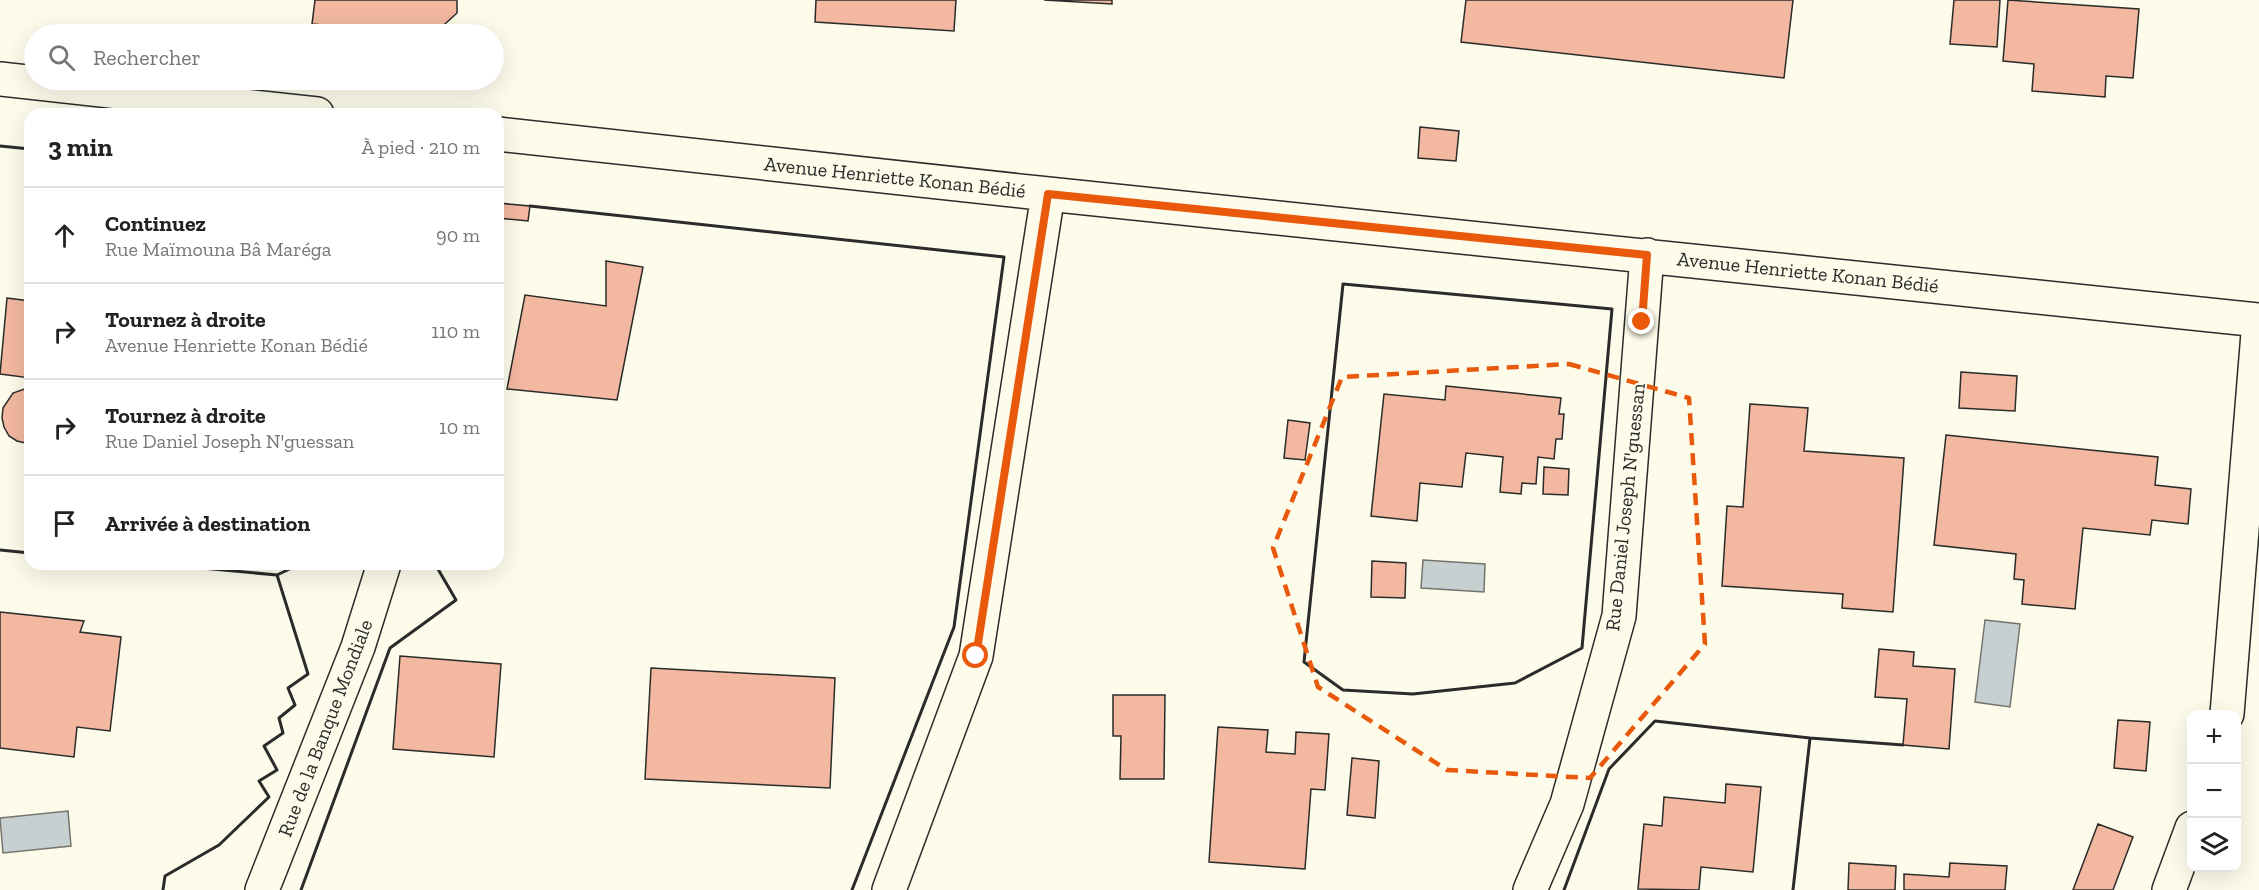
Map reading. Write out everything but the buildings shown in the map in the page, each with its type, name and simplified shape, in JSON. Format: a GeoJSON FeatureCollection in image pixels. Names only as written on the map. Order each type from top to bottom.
{"type":"FeatureCollection","features":[{"type":"Feature","properties":{"kind":"street"},"geometry":{"type":"LineString","coordinates":[[0,79],[24,82]]}},
{"type":"Feature","properties":{"kind":"street"},"geometry":{"type":"LineString","coordinates":[[100,90],[263,108]]}},
{"type":"Feature","properties":{"kind":"street","name":"Avenue Henriette Konan Bédié"},"geometry":{"type":"LineString","coordinates":[[504,135],[1048,194],[2259,320]]}},
{"type":"Feature","properties":{"kind":"street"},"geometry":{"type":"LineString","coordinates":[[889,890],[976,656],[1048,194]]}},
{"type":"Feature","properties":{"kind":"street","name":"Rue Daniel Joseph N'guessan"},"geometry":{"type":"LineString","coordinates":[[1530,890],[1567,804],[1618,616],[1647,255]]}},
{"type":"Feature","properties":{"kind":"street"},"geometry":{"type":"LineString","coordinates":[[2227,710],[2259,320]]}},
{"type":"Feature","properties":{"kind":"street","name":"Rue de la Banque Mondiale"},"geometry":{"type":"LineString","coordinates":[[261,890],[358,647],[382,570]]}},
{"type":"Feature","properties":{"kind":"street"},"geometry":{"type":"LineString","coordinates":[[2169,890],[2187,841]]}},
{"type":"Feature","properties":{"kind":"highlighted area"},"geometry":{"type":"Polygon","coordinates":[[[1569,364],[1689,398],[1705,644],[1590,778],[1447,770],[1318,687],[1273,548],[1342,377],[1569,364]]]}},
{"type":"Feature","properties":{"kind":"shaded area"},"geometry":{"type":"Polygon","coordinates":[[[1423,560],[1485,564],[1484,592],[1421,588],[1423,560]]]}},
{"type":"Feature","properties":{"kind":"shaded area"},"geometry":{"type":"Polygon","coordinates":[[[1985,620],[2020,624],[2010,707],[1975,702],[1985,620]]]}},
{"type":"Feature","properties":{"kind":"shaded area"},"geometry":{"type":"Polygon","coordinates":[[[68,811],[71,846],[3,853],[0,818],[68,811]]]}},
{"type":"Feature","properties":{"kind":"wall"},"geometry":{"type":"LineString","coordinates":[[0,146],[24,148]]}},
{"type":"Feature","properties":{"kind":"wall"},"geometry":{"type":"LineString","coordinates":[[530,206],[1004,257],[954,627],[852,890]]}},
{"type":"Feature","properties":{"kind":"wall"},"geometry":{"type":"LineString","coordinates":[[1343,284],[1612,309],[1582,648],[1515,683],[1413,694],[1343,690],[1304,662],[1343,284]]}},
{"type":"Feature","properties":{"kind":"wall"},"geometry":{"type":"LineString","coordinates":[[0,550],[24,552]]}},
{"type":"Feature","properties":{"kind":"wall"},"geometry":{"type":"LineString","coordinates":[[223,570],[277,575],[287,570]]}},
{"type":"Feature","properties":{"kind":"wall"},"geometry":{"type":"LineString","coordinates":[[301,890],[390,648],[456,600],[438,570]]}},
{"type":"Feature","properties":{"kind":"wall"},"geometry":{"type":"LineString","coordinates":[[163,890],[165,876],[219,845],[269,797],[259,781],[277,770],[264,746],[283,733],[279,718],[295,705],[288,688],[308,674],[277,575]]}},
{"type":"Feature","properties":{"kind":"wall"},"geometry":{"type":"LineString","coordinates":[[1564,890],[1609,769],[1655,721],[1810,738],[1903,745]]}},
{"type":"Feature","properties":{"kind":"wall"},"geometry":{"type":"LineString","coordinates":[[1793,890],[1810,738]]}},
{"type":"Feature","properties":{"kind":"route"},"geometry":{"type":"LineString","coordinates":[[976,656],[1048,194],[1647,255],[1642,322]]}}]}
